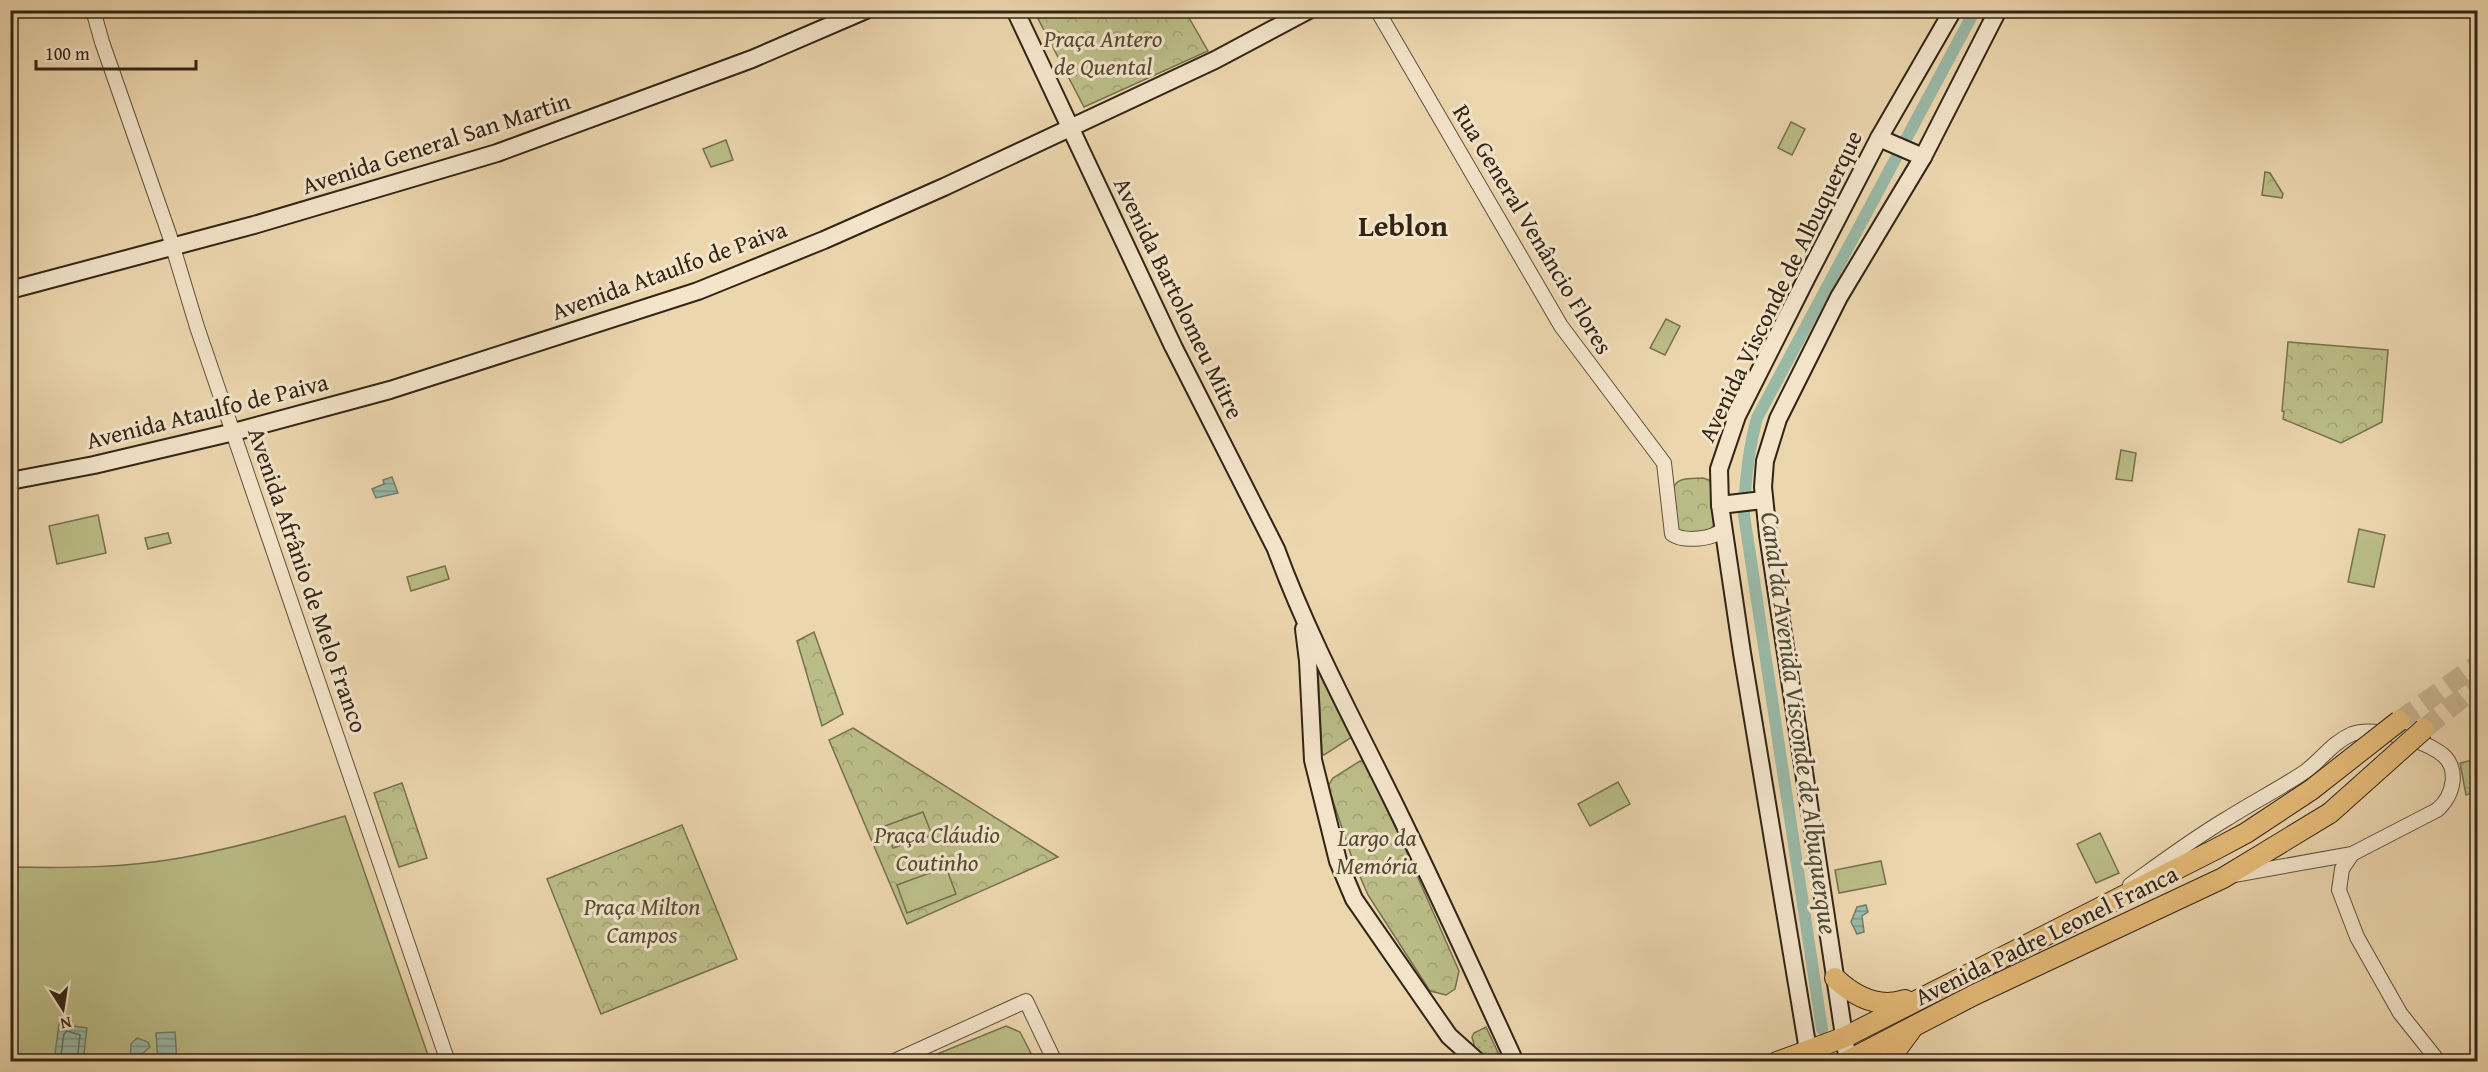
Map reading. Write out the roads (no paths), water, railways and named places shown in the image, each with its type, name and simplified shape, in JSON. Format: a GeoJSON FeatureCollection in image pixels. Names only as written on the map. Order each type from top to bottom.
{"type":"FeatureCollection","features":[{"type":"Feature","properties":{"kind":"highway","name":"Avenida Padre Leonel Franca"},"geometry":{"type":"LineString","coordinates":[[1927,993],[2246,833],[2311,789],[2399,721]]}},
{"type":"Feature","properties":{"kind":"highway","name":"Avenida Padre Leonel Franca"},"geometry":{"type":"LineString","coordinates":[[1847,1061],[1974,994],[2223,878],[2330,813],[2391,761],[2424,729]]}},
{"type":"Feature","properties":{"kind":"highway"},"geometry":{"type":"LineString","coordinates":[[1835,978],[1847,989],[1873,1002],[1895,1003],[1927,993]]}},
{"type":"Feature","properties":{"kind":"highway"},"geometry":{"type":"LineString","coordinates":[[1777,1062],[1809,1057],[1927,993]]}},
{"type":"Feature","properties":{"kind":"highway"},"geometry":{"type":"LineString","coordinates":[[1892,1062],[1897,1049],[1912,1028]]}},
{"type":"Feature","properties":{"kind":"main road","name":"Avenida General San Martin"},"geometry":{"type":"LineString","coordinates":[[10,290],[172,247],[509,149],[752,59],[866,10]]}},
{"type":"Feature","properties":{"kind":"main road","name":"Avenida Bartolomeu Mitre"},"geometry":{"type":"LineString","coordinates":[[1016,10],[1173,346],[1276,549],[1300,607],[1515,1062]]}},
{"type":"Feature","properties":{"kind":"main road","name":"Avenida Ataulfo de Paiva"},"geometry":{"type":"LineString","coordinates":[[10,481],[94,465],[234,432],[403,386],[698,291],[858,225],[1215,60],[1310,10]]}},
{"type":"Feature","properties":{"kind":"main road","name":"Avenida Visconde de Albuquerque"},"geometry":{"type":"LineString","coordinates":[[1809,1057],[1723,528],[1718,483],[1721,458],[1737,416],[1879,138],[1953,10]]}},
{"type":"Feature","properties":{"kind":"main road"},"geometry":{"type":"LineString","coordinates":[[1847,1061],[1763,500],[1765,460],[1784,404],[1839,297],[1923,157],[1998,10]]}},
{"type":"Feature","properties":{"kind":"main road"},"geometry":{"type":"LineString","coordinates":[[1879,138],[1923,157]]}},
{"type":"Feature","properties":{"kind":"main road"},"geometry":{"type":"LineString","coordinates":[[1720,505],[1763,500]]}},
{"type":"Feature","properties":{"kind":"main road","name":"Avenida Bartolomeu Mitre"},"geometry":{"type":"LineString","coordinates":[[1300,607],[1308,661],[1312,760],[1345,879],[1354,899],[1449,1036],[1478,1062]]}},
{"type":"Feature","properties":{"kind":"main road"},"geometry":{"type":"LineString","coordinates":[[1877,1062],[1891,1039]]}},
{"type":"Feature","properties":{"kind":"street","name":"Avenida Afrânio de Melo Franco"},"geometry":{"type":"LineString","coordinates":[[93,10],[197,327],[448,1062]]}},
{"type":"Feature","properties":{"kind":"street","name":"Rua General Venâncio Flores"},"geometry":{"type":"LineString","coordinates":[[1377,10],[1548,306],[1581,356],[1664,463],[1672,534],[1683,539],[1714,536],[1723,528]]}},
{"type":"Feature","properties":{"kind":"street","name":"Avenida Padre Leonel Franca"},"geometry":{"type":"LineString","coordinates":[[2104,905],[2209,829],[2305,771],[2347,736],[2355,733],[2381,731],[2440,752],[2450,767],[2453,786],[2446,801],[2437,810],[2352,854],[2223,878]]}},
{"type":"Feature","properties":{"kind":"street"},"geometry":{"type":"LineString","coordinates":[[2352,854],[2342,869],[2339,879],[2340,894],[2358,937],[2400,1013],[2439,1062]]}},
{"type":"Feature","properties":{"kind":"street"},"geometry":{"type":"LineString","coordinates":[[892,1062],[1026,1001],[1055,1062]]}},
{"type":"Feature","properties":{"kind":"water"},"geometry":{"type":"Polygon","coordinates":[[[392,477],[398,493],[376,498],[372,489],[384,484],[383,480],[392,477]]]}},
{"type":"Feature","properties":{"kind":"water"},"geometry":{"type":"Polygon","coordinates":[[[1866,905],[1868,912],[1862,916],[1864,932],[1857,934],[1851,922],[1857,907],[1866,905]]]}},
{"type":"Feature","properties":{"kind":"water"},"geometry":{"type":"Polygon","coordinates":[[[59,1024],[87,1028],[83,1061],[54,1061],[59,1024]]]}},
{"type":"Feature","properties":{"kind":"water"},"geometry":{"type":"Polygon","coordinates":[[[175,1032],[177,1061],[158,1061],[156,1033],[175,1032]]]}},
{"type":"Feature","properties":{"kind":"water"},"geometry":{"type":"Polygon","coordinates":[[[137,1038],[148,1042],[150,1047],[143,1053],[143,1057],[150,1061],[130,1061],[131,1044],[137,1038]]]}},
{"type":"Feature","properties":{"kind":"waterway","name":"Canal da Avenida Visconde de Albuquerque"},"geometry":{"type":"LineString","coordinates":[[1822,1029],[1744,515],[1749,454],[1757,418],[1975,10]]}},
{"type":"Feature","properties":{"kind":"tunnel"},"geometry":{"type":"LineString","coordinates":[[2399,721],[2478,664]]}},
{"type":"Feature","properties":{"kind":"tunnel"},"geometry":{"type":"LineString","coordinates":[[2424,729],[2478,685]]}},
{"type":"Feature","properties":{"kind":"district","name":"Leblon"},"geometry":{"type":"Point","coordinates":[1403,225]}},
{"type":"Feature","properties":{"kind":"park label","name":"Praça Antero de Quental"},"geometry":{"type":"Point","coordinates":[1103,52]}},
{"type":"Feature","properties":{"kind":"park label","name":"Praça Cláudio Coutinho"},"geometry":{"type":"Point","coordinates":[937,848]}},
{"type":"Feature","properties":{"kind":"park label","name":"Largo da Memória"},"geometry":{"type":"Point","coordinates":[1377,851]}},
{"type":"Feature","properties":{"kind":"park label","name":"Praça Milton Campos"},"geometry":{"type":"Point","coordinates":[642,920]}}]}
